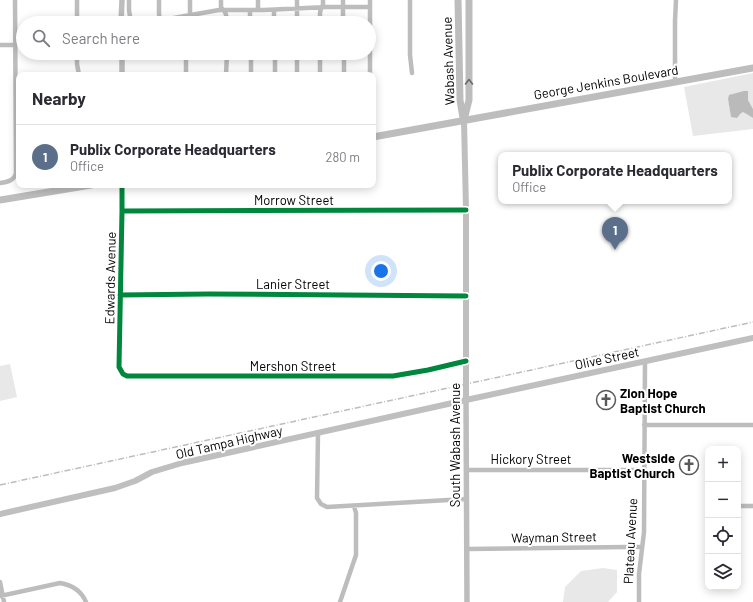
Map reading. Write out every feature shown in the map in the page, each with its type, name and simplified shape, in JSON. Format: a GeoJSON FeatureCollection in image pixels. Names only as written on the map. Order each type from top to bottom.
{"type":"FeatureCollection","features":[{"type":"Feature","properties":{"kind":"main road","name":"Wabash Avenue"},"geometry":{"type":"LineString","coordinates":[[458,0],[460,100],[464,120]]}},
{"type":"Feature","properties":{"kind":"main road","name":"Wabash Avenue"},"geometry":{"type":"LineString","coordinates":[[464,120],[469,100],[469,0]]}},
{"type":"Feature","properties":{"kind":"main road","name":"George Jenkins Boulevard"},"geometry":{"type":"LineString","coordinates":[[376,136],[753,68]]}},
{"type":"Feature","properties":{"kind":"main road","name":"South Wabash Avenue"},"geometry":{"type":"LineString","coordinates":[[464,120],[466,210],[466,400]]}},
{"type":"Feature","properties":{"kind":"main road"},"geometry":{"type":"LineString","coordinates":[[0,200],[73,188]]}},
{"type":"Feature","properties":{"kind":"main road","name":"Olive Street"},"geometry":{"type":"LineString","coordinates":[[466,400],[753,338]]}},
{"type":"Feature","properties":{"kind":"main road","name":"Old Tampa Highway"},"geometry":{"type":"LineString","coordinates":[[0,514],[115,488],[135,481],[152,472],[182,463],[466,400]]}},
{"type":"Feature","properties":{"kind":"street"},"geometry":{"type":"LineString","coordinates":[[0,183],[10,181],[16,173],[15,0]]}},
{"type":"Feature","properties":{"kind":"street"},"geometry":{"type":"LineString","coordinates":[[77,0],[77,16]]}},
{"type":"Feature","properties":{"kind":"street"},"geometry":{"type":"LineString","coordinates":[[122,0],[122,16]]}},
{"type":"Feature","properties":{"kind":"street"},"geometry":{"type":"LineString","coordinates":[[129,0],[130,16]]}},
{"type":"Feature","properties":{"kind":"street"},"geometry":{"type":"LineString","coordinates":[[159,0],[159,16]]}},
{"type":"Feature","properties":{"kind":"street"},"geometry":{"type":"LineString","coordinates":[[190,0],[190,15]]}},
{"type":"Feature","properties":{"kind":"street"},"geometry":{"type":"LineString","coordinates":[[221,0],[221,7],[227,16]]}},
{"type":"Feature","properties":{"kind":"street"},"geometry":{"type":"LineString","coordinates":[[258,0],[258,10]]}},
{"type":"Feature","properties":{"kind":"street"},"geometry":{"type":"LineString","coordinates":[[297,0],[297,16]]}},
{"type":"Feature","properties":{"kind":"street"},"geometry":{"type":"LineString","coordinates":[[320,16],[323,0]]}},
{"type":"Feature","properties":{"kind":"street"},"geometry":{"type":"LineString","coordinates":[[343,0],[343,16]]}},
{"type":"Feature","properties":{"kind":"street"},"geometry":{"type":"LineString","coordinates":[[370,0],[370,16]]}},
{"type":"Feature","properties":{"kind":"street"},"geometry":{"type":"LineString","coordinates":[[410,0],[410,55],[412,72]]}},
{"type":"Feature","properties":{"kind":"street"},"geometry":{"type":"LineString","coordinates":[[675,82],[676,0]]}},
{"type":"Feature","properties":{"kind":"street"},"geometry":{"type":"LineString","coordinates":[[184,16],[224,10],[274,10],[370,6]]}},
{"type":"Feature","properties":{"kind":"street"},"geometry":{"type":"LineString","coordinates":[[250,10],[250,16]]}},
{"type":"Feature","properties":{"kind":"street"},"geometry":{"type":"LineString","coordinates":[[274,10],[274,16]]}},
{"type":"Feature","properties":{"kind":"street"},"geometry":{"type":"LineString","coordinates":[[0,45],[15,45]]}},
{"type":"Feature","properties":{"kind":"street"},"geometry":{"type":"LineString","coordinates":[[77,60],[78,72]]}},
{"type":"Feature","properties":{"kind":"street"},"geometry":{"type":"LineString","coordinates":[[122,60],[122,72]]}},
{"type":"Feature","properties":{"kind":"street"},"geometry":{"type":"LineString","coordinates":[[186,60],[186,72]]}},
{"type":"Feature","properties":{"kind":"street"},"geometry":{"type":"LineString","coordinates":[[226,72],[227,60]]}},
{"type":"Feature","properties":{"kind":"street"},"geometry":{"type":"LineString","coordinates":[[251,60],[251,72]]}},
{"type":"Feature","properties":{"kind":"street"},"geometry":{"type":"LineString","coordinates":[[274,72],[275,60]]}},
{"type":"Feature","properties":{"kind":"street"},"geometry":{"type":"LineString","coordinates":[[297,60],[297,72]]}},
{"type":"Feature","properties":{"kind":"street"},"geometry":{"type":"LineString","coordinates":[[320,60],[320,72]]}},
{"type":"Feature","properties":{"kind":"street"},"geometry":{"type":"LineString","coordinates":[[344,60],[344,72]]}},
{"type":"Feature","properties":{"kind":"street"},"geometry":{"type":"LineString","coordinates":[[370,60],[370,72]]}},
{"type":"Feature","properties":{"kind":"street","name":"Edwards Avenue"},"geometry":{"type":"LineString","coordinates":[[120,371],[122,188]]}},
{"type":"Feature","properties":{"kind":"street","name":"Morrow Street"},"geometry":{"type":"LineString","coordinates":[[122,212],[466,210]]}},
{"type":"Feature","properties":{"kind":"street","name":"Lanier Street"},"geometry":{"type":"LineString","coordinates":[[120,295],[208,294],[466,296]]}},
{"type":"Feature","properties":{"kind":"street","name":"Mershon Street"},"geometry":{"type":"LineString","coordinates":[[120,371],[127,376],[393,376],[466,361]]}},
{"type":"Feature","properties":{"kind":"street","name":"Plateau Avenue"},"geometry":{"type":"LineString","coordinates":[[639,602],[639,574],[644,532],[644,361]]}},
{"type":"Feature","properties":{"kind":"street","name":"South Wabash Avenue"},"geometry":{"type":"LineString","coordinates":[[466,400],[467,602]]}},
{"type":"Feature","properties":{"kind":"street"},"geometry":{"type":"LineString","coordinates":[[644,425],[753,425]]}},
{"type":"Feature","properties":{"kind":"street"},"geometry":{"type":"LineString","coordinates":[[318,433],[317,498],[319,502],[327,507],[466,499]]}},
{"type":"Feature","properties":{"kind":"street","name":"Hickory Street"},"geometry":{"type":"LineString","coordinates":[[466,470],[644,470]]}},
{"type":"Feature","properties":{"kind":"street"},"geometry":{"type":"LineString","coordinates":[[340,602],[356,554],[356,512],[354,506]]}},
{"type":"Feature","properties":{"kind":"street"},"geometry":{"type":"LineString","coordinates":[[741,506],[753,506]]}},
{"type":"Feature","properties":{"kind":"street","name":"Wayman Street"},"geometry":{"type":"LineString","coordinates":[[467,549],[642,547]]}},
{"type":"Feature","properties":{"kind":"street"},"geometry":{"type":"LineString","coordinates":[[0,582],[1,595],[4,602]]}},
{"type":"Feature","properties":{"kind":"street"},"geometry":{"type":"LineString","coordinates":[[1,595],[60,583],[68,584],[74,587],[80,592],[86,602]]}},
{"type":"Feature","properties":{"kind":"shaded area"},"geometry":{"type":"Polygon","coordinates":[[[753,73],[753,109],[748,100],[748,91],[728,99],[731,116],[743,112],[753,118],[753,129],[693,136],[684,87],[753,73]]]}},
{"type":"Feature","properties":{"kind":"shaded area"},"geometry":{"type":"Polygon","coordinates":[[[748,91],[748,100],[753,109],[753,118],[743,112],[737,118],[731,117],[728,99],[729,95],[748,91]]]}},
{"type":"Feature","properties":{"kind":"shaded area"},"geometry":{"type":"Polygon","coordinates":[[[10,364],[17,397],[0,401],[0,366],[10,364]]]}},
{"type":"Feature","properties":{"kind":"shaded area"},"geometry":{"type":"Polygon","coordinates":[[[603,568],[617,570],[617,592],[608,602],[563,602],[565,587],[581,571],[603,568]]]}},
{"type":"Feature","properties":{"kind":"railway"},"geometry":{"type":"LineString","coordinates":[[0,485],[753,322]]}},
{"type":"Feature","properties":{"kind":"cycle path"},"geometry":{"type":"LineString","coordinates":[[122,188],[119,367],[123,374],[127,376],[393,376],[466,361]]}},
{"type":"Feature","properties":{"kind":"cycle path"},"geometry":{"type":"LineString","coordinates":[[122,211],[466,210]]}},
{"type":"Feature","properties":{"kind":"cycle path"},"geometry":{"type":"LineString","coordinates":[[120,295],[208,294],[466,296]]}},
{"type":"Feature","properties":{"kind":"place","name":"Publix Corporate Headquarters"},"geometry":{"type":"Point","coordinates":[615,250]}},
{"type":"Feature","properties":{"kind":"place","name":"Zion Hope Baptist Church"},"geometry":{"type":"Point","coordinates":[606,400]}},
{"type":"Feature","properties":{"kind":"place","name":"Westside Baptist Church"},"geometry":{"type":"Point","coordinates":[689,465]}}]}
